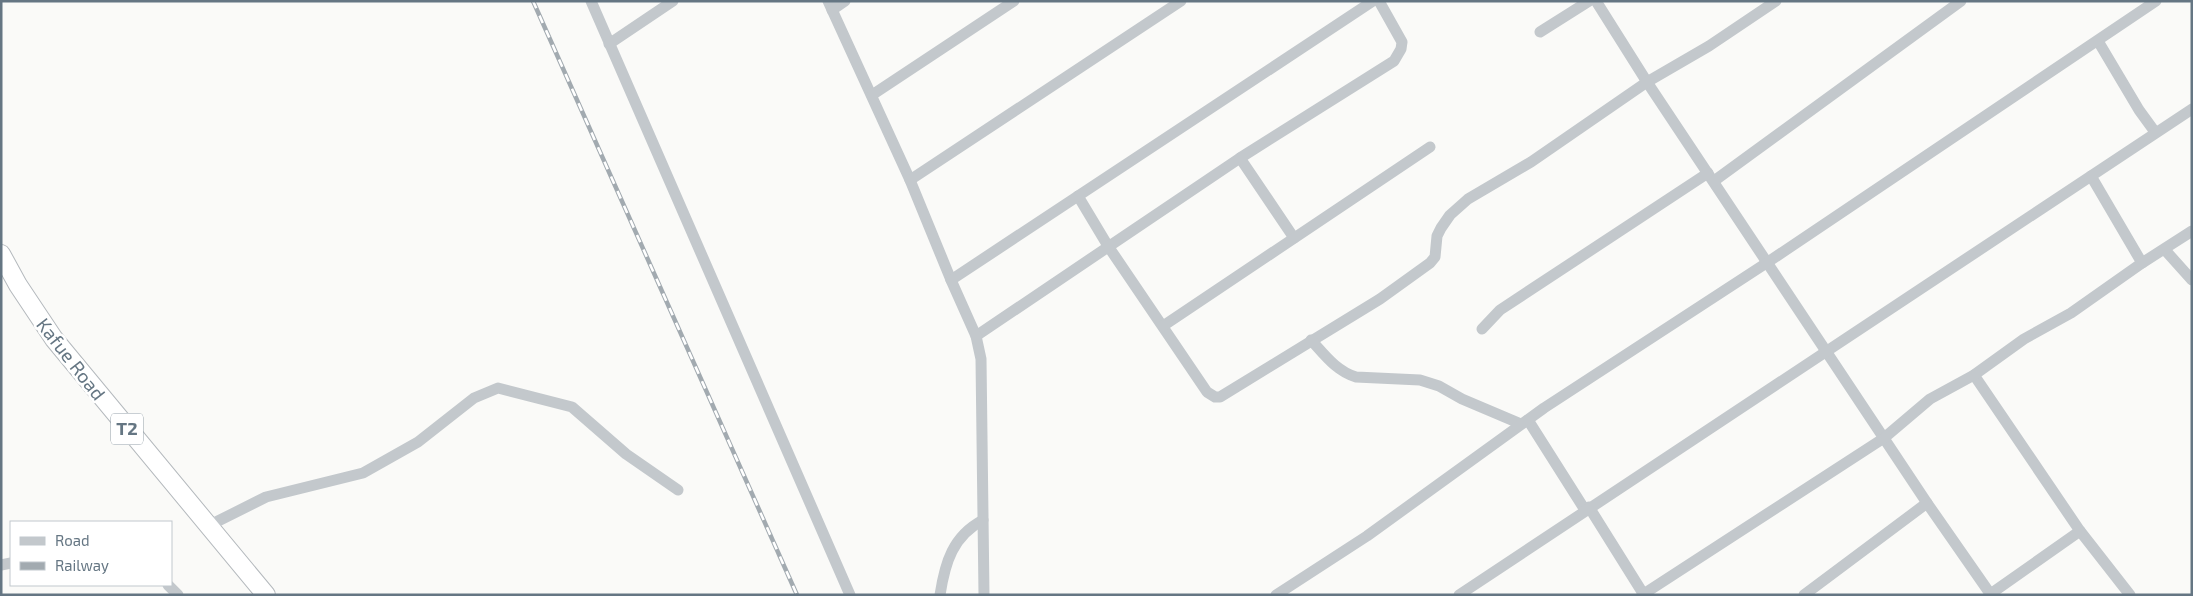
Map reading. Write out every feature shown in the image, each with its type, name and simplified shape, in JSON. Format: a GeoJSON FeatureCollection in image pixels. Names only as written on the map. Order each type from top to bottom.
{"type":"FeatureCollection","features":[{"type":"Feature","properties":{"kind":"highway","name":"Kafue Road"},"geometry":{"type":"LineString","coordinates":[[1,254],[54,339],[266,595]]}},
{"type":"Feature","properties":{"kind":"street"},"geometry":{"type":"LineString","coordinates":[[591,1],[850,595]]}},
{"type":"Feature","properties":{"kind":"street"},"geometry":{"type":"LineString","coordinates":[[609,44],[673,1]]}},
{"type":"Feature","properties":{"kind":"street"},"geometry":{"type":"LineString","coordinates":[[845,1],[830,6],[910,180],[976,336],[982,371],[984,595]]}},
{"type":"Feature","properties":{"kind":"street"},"geometry":{"type":"LineString","coordinates":[[872,95],[1014,1]]}},
{"type":"Feature","properties":{"kind":"street"},"geometry":{"type":"LineString","coordinates":[[910,180],[1181,1]]}},
{"type":"Feature","properties":{"kind":"street"},"geometry":{"type":"LineString","coordinates":[[951,280],[1373,1]]}},
{"type":"Feature","properties":{"kind":"street"},"geometry":{"type":"LineString","coordinates":[[976,336],[1240,158],[1394,62],[1401,49],[1402,42],[1379,1]]}},
{"type":"Feature","properties":{"kind":"street"},"geometry":{"type":"LineString","coordinates":[[1540,32],[1589,1]]}},
{"type":"Feature","properties":{"kind":"street"},"geometry":{"type":"LineString","coordinates":[[1596,1],[1647,82],[1927,504],[1990,594],[2080,531]]}},
{"type":"Feature","properties":{"kind":"street"},"geometry":{"type":"LineString","coordinates":[[1078,196],[1108,246],[1207,392],[1215,398],[1224,396],[1380,298],[1430,263],[1435,257],[1437,236],[1441,228],[1450,214],[1468,199],[1566,139],[1647,82],[1709,46],[1776,1]]}},
{"type":"Feature","properties":{"kind":"street"},"geometry":{"type":"LineString","coordinates":[[1482,329],[1500,310],[1711,177],[1960,1]]}},
{"type":"Feature","properties":{"kind":"street"},"geometry":{"type":"LineString","coordinates":[[1276,595],[1367,536],[1524,422],[1768,262],[2156,1]]}},
{"type":"Feature","properties":{"kind":"street"},"geometry":{"type":"LineString","coordinates":[[2098,41],[2139,110],[2155,132]]}},
{"type":"Feature","properties":{"kind":"street"},"geometry":{"type":"LineString","coordinates":[[1459,595],[2192,109]]}},
{"type":"Feature","properties":{"kind":"street"},"geometry":{"type":"LineString","coordinates":[[1162,326],[1430,147]]}},
{"type":"Feature","properties":{"kind":"street"},"geometry":{"type":"LineString","coordinates":[[1240,158],[1294,238]]}},
{"type":"Feature","properties":{"kind":"street"},"geometry":{"type":"LineString","coordinates":[[2091,176],[2142,262]]}},
{"type":"Feature","properties":{"kind":"street"},"geometry":{"type":"LineString","coordinates":[[1311,340],[1331,362],[1346,374],[1372,378],[1420,380],[1439,386],[1462,400],[1524,422],[1587,509],[1643,594],[1884,438],[1930,399],[1974,375],[2008,349],[2071,313],[2142,262],[2165,250],[2192,231]]}},
{"type":"Feature","properties":{"kind":"street"},"geometry":{"type":"LineString","coordinates":[[2165,250],[2192,280]]}},
{"type":"Feature","properties":{"kind":"street"},"geometry":{"type":"LineString","coordinates":[[1974,375],[2080,531],[2130,595]]}},
{"type":"Feature","properties":{"kind":"street"},"geometry":{"type":"LineString","coordinates":[[208,526],[266,497],[363,473],[418,442],[474,398],[498,388],[572,407],[626,454],[678,490]]}},
{"type":"Feature","properties":{"kind":"street"},"geometry":{"type":"LineString","coordinates":[[1804,595],[1927,504]]}},
{"type":"Feature","properties":{"kind":"street"},"geometry":{"type":"LineString","coordinates":[[940,595],[945,568],[950,555],[967,530],[983,520]]}},
{"type":"Feature","properties":{"kind":"street"},"geometry":{"type":"LineString","coordinates":[[169,586],[178,595]]}},
{"type":"Feature","properties":{"kind":"railway"},"geometry":{"type":"LineString","coordinates":[[533,1],[797,595]]}}]}
